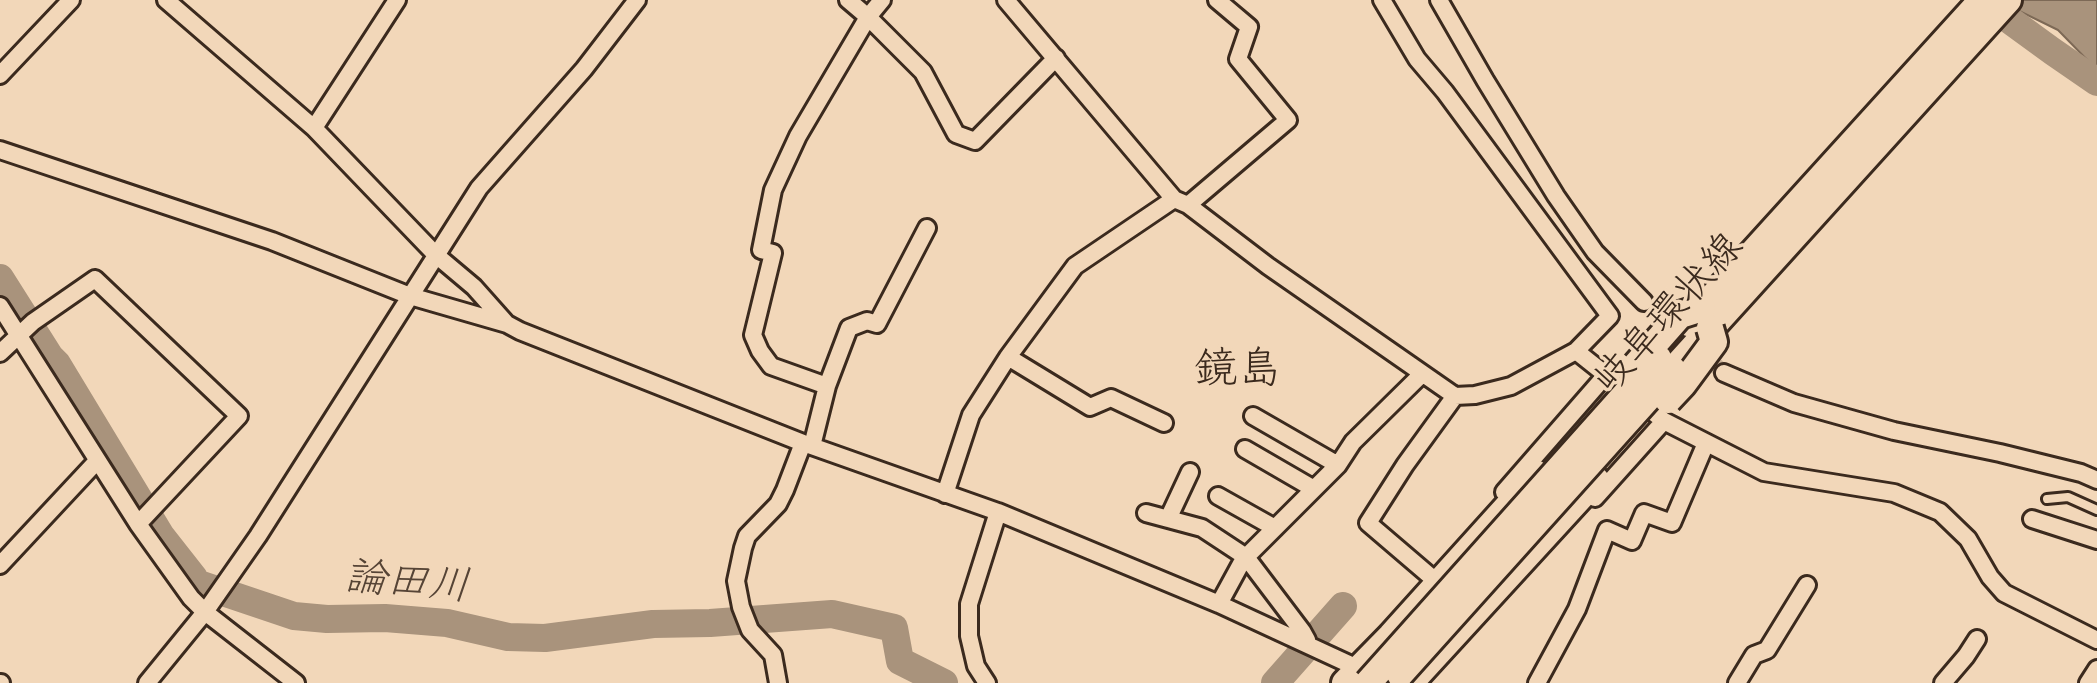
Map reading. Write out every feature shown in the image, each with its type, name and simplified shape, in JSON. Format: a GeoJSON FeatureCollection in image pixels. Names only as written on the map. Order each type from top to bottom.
{"type":"FeatureCollection","features":[{"type":"Feature","properties":{"kind":"main road","name":"岐阜環状線"},"geometry":{"type":"LineString","coordinates":[[1738,283],[1982,0]]}},
{"type":"Feature","properties":{"kind":"main road","name":"岐阜環状線"},"geometry":{"type":"LineString","coordinates":[[1391,683],[1706,318],[2008,0]]}},
{"type":"Feature","properties":{"kind":"main road"},"geometry":{"type":"LineString","coordinates":[[1357,678],[1391,636],[1680,315],[1706,318],[1714,342],[1683,384],[1410,683]]}},
{"type":"Feature","properties":{"kind":"main road","name":"岐阜環状線"},"geometry":{"type":"LineString","coordinates":[[1357,678],[1665,364]]}},
{"type":"Feature","properties":{"kind":"street"},"geometry":{"type":"LineString","coordinates":[[0,75],[71,0]]}},
{"type":"Feature","properties":{"kind":"street"},"geometry":{"type":"LineString","coordinates":[[166,0],[314,128],[436,255],[474,287],[507,324]]}},
{"type":"Feature","properties":{"kind":"street"},"geometry":{"type":"LineString","coordinates":[[314,128],[397,0]]}},
{"type":"Feature","properties":{"kind":"street"},"geometry":{"type":"LineString","coordinates":[[147,683],[205,612],[258,536],[479,188],[584,69],[637,0]]}},
{"type":"Feature","properties":{"kind":"street"},"geometry":{"type":"LineString","coordinates":[[848,0],[923,72],[956,134],[975,141],[1056,58]]}},
{"type":"Feature","properties":{"kind":"street"},"geometry":{"type":"LineString","coordinates":[[827,386],[774,368],[760,351],[753,335],[773,253],[761,250],[773,190],[791,149],[868,17],[882,0]]}},
{"type":"Feature","properties":{"kind":"street"},"geometry":{"type":"LineString","coordinates":[[1006,0],[1181,202],[1455,396],[1475,395],[1511,386],[1576,351],[1610,316],[1417,59],[1382,0]]}},
{"type":"Feature","properties":{"kind":"street"},"geometry":{"type":"LineString","coordinates":[[945,494],[971,415],[1008,357],[1075,266],[1181,202],[1288,120],[1238,59],[1249,27],[1217,0]]}},
{"type":"Feature","properties":{"kind":"street"},"geometry":{"type":"LineString","coordinates":[[1439,0],[1556,196],[1595,252],[1644,302]]}},
{"type":"Feature","properties":{"kind":"street"},"geometry":{"type":"LineString","coordinates":[[0,150],[272,241],[410,296],[507,324],[807,445],[998,512],[1219,604],[1304,643],[1357,678],[1391,683]]}},
{"type":"Feature","properties":{"kind":"street"},"geometry":{"type":"LineString","coordinates":[[778,683],[773,655],[750,630],[741,607],[736,581],[743,548],[747,536],[778,504],[807,445],[849,328],[867,321],[877,324],[927,228]]}},
{"type":"Feature","properties":{"kind":"street"},"geometry":{"type":"LineString","coordinates":[[0,353],[25,329],[95,279],[239,416],[145,517]]}},
{"type":"Feature","properties":{"kind":"street"},"geometry":{"type":"LineString","coordinates":[[0,306],[25,329],[97,461],[145,517],[191,598],[296,683]]}},
{"type":"Feature","properties":{"kind":"street"},"geometry":{"type":"LineString","coordinates":[[1576,351],[1664,421],[1764,472],[1894,493],[1940,512],[1968,539],[1990,577],[2004,593],[2097,640]]}},
{"type":"Feature","properties":{"kind":"street"},"geometry":{"type":"LineString","coordinates":[[1008,357],[1090,407],[1111,398],[1164,423]]}},
{"type":"Feature","properties":{"kind":"street"},"geometry":{"type":"LineString","coordinates":[[1724,373],[1794,403],[1894,431],[2081,473],[2097,480]]}},
{"type":"Feature","properties":{"kind":"street"},"geometry":{"type":"LineString","coordinates":[[1219,604],[1246,557],[1338,465],[1353,442],[1422,374]]}},
{"type":"Feature","properties":{"kind":"street"},"geometry":{"type":"LineString","coordinates":[[1357,678],[1384,628],[1606,375]]}},
{"type":"Feature","properties":{"kind":"street"},"geometry":{"type":"LineString","coordinates":[[1430,576],[1368,523],[1455,396]]}},
{"type":"Feature","properties":{"kind":"street"},"geometry":{"type":"LineString","coordinates":[[1253,416],[1338,465]]}},
{"type":"Feature","properties":{"kind":"street"},"geometry":{"type":"LineString","coordinates":[[1427,683],[1664,421]]}},
{"type":"Feature","properties":{"kind":"street"},"geometry":{"type":"LineString","coordinates":[[1537,683],[1577,609],[1607,530],[1632,541],[1644,513],[1672,523],[1706,443]]}},
{"type":"Feature","properties":{"kind":"street"},"geometry":{"type":"LineString","coordinates":[[1245,449],[1314,489]]}},
{"type":"Feature","properties":{"kind":"street"},"geometry":{"type":"LineString","coordinates":[[0,565],[97,461]]}},
{"type":"Feature","properties":{"kind":"street"},"geometry":{"type":"LineString","coordinates":[[1168,519],[1190,472]]}},
{"type":"Feature","properties":{"kind":"street"},"geometry":{"type":"LineString","coordinates":[[1218,496],[1275,528]]}},
{"type":"Feature","properties":{"kind":"street"},"geometry":{"type":"LineString","coordinates":[[987,683],[976,666],[969,636],[969,604],[998,512]]}},
{"type":"Feature","properties":{"kind":"street"},"geometry":{"type":"LineString","coordinates":[[1146,513],[1202,528],[1246,557],[1302,631],[1307,640],[1304,643]]}},
{"type":"Feature","properties":{"kind":"street"},"geometry":{"type":"LineString","coordinates":[[2032,519],[2097,540]]}},
{"type":"Feature","properties":{"kind":"street"},"geometry":{"type":"LineString","coordinates":[[1737,683],[1754,655],[1767,650],[1807,585]]}},
{"type":"Feature","properties":{"kind":"street"},"geometry":{"type":"LineString","coordinates":[[1943,683],[1977,639]]}},
{"type":"Feature","properties":{"kind":"street"},"geometry":{"type":"LineString","coordinates":[[2088,683],[2097,669]]}},
{"type":"Feature","properties":{"kind":"lane"},"geometry":{"type":"LineString","coordinates":[[2047,499],[2068,497],[2097,510]]}},
{"type":"Feature","properties":{"kind":"shaded area"},"geometry":{"type":"Polygon","coordinates":[[[1997,0],[2097,0],[2097,70],[2058,30],[1997,0]]]}},
{"type":"Feature","properties":{"kind":"waterway"},"geometry":{"type":"LineString","coordinates":[[1982,0],[2097,82]]}},
{"type":"Feature","properties":{"kind":"waterway","name":"論田川"},"geometry":{"type":"LineString","coordinates":[[0,278],[57,364],[161,536],[196,583],[294,616],[447,623],[508,637],[545,638],[653,624],[832,614],[894,628],[900,661],[944,683]]}},
{"type":"Feature","properties":{"kind":"waterway","name":"論田川"},"geometry":{"type":"LineString","coordinates":[[1275,683],[1343,606]]}},
{"type":"Feature","properties":{"kind":"tunnel"},"geometry":{"type":"LineString","coordinates":[[1644,302],[1724,373]]}},
{"type":"Feature","properties":{"kind":"district","name":"鏡島"},"geometry":{"type":"Point","coordinates":[1238,370]}}]}
